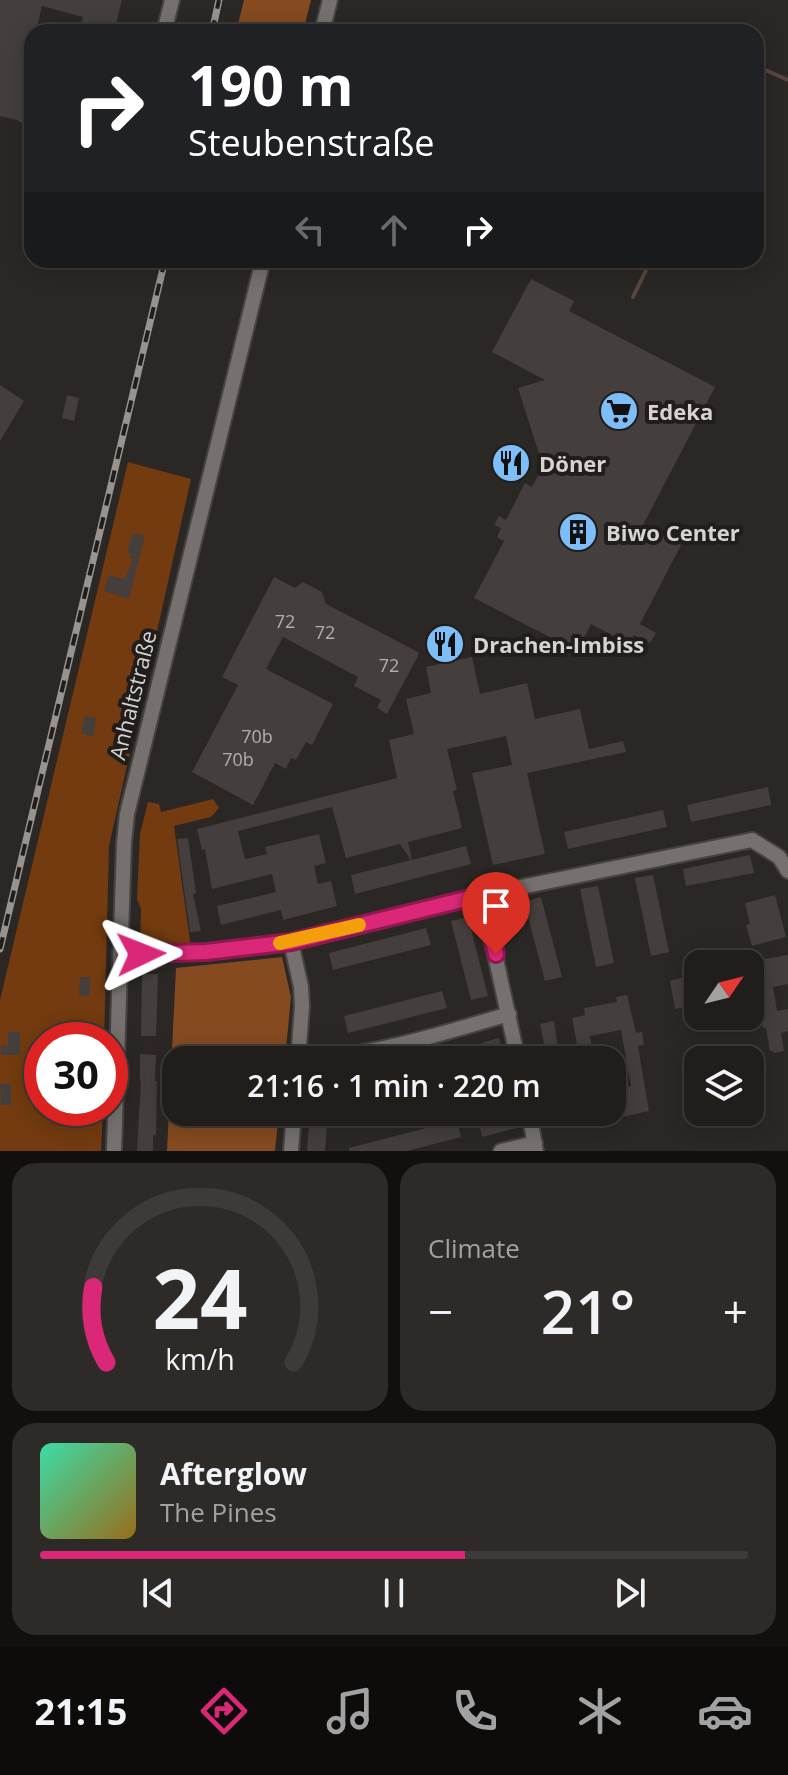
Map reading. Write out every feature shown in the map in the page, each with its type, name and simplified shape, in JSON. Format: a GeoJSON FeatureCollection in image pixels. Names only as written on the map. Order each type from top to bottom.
{"type":"FeatureCollection","features":[{"type":"Feature","properties":{"kind":"street"},"geometry":{"type":"LineString","coordinates":[[166,24],[172,0]]}},
{"type":"Feature","properties":{"kind":"street"},"geometry":{"type":"LineString","coordinates":[[324,24],[330,0]]}},
{"type":"Feature","properties":{"kind":"street","name":"Anhaltstraße"},"geometry":{"type":"LineString","coordinates":[[114,1151],[124,835],[131,791],[258,268]]}},
{"type":"Feature","properties":{"kind":"street"},"geometry":{"type":"LineString","coordinates":[[120,954],[206,952],[291,942],[482,895],[752,840],[779,857],[788,871]]}},
{"type":"Feature","properties":{"kind":"street"},"geometry":{"type":"LineString","coordinates":[[482,895],[515,1046]]}},
{"type":"Feature","properties":{"kind":"street"},"geometry":{"type":"LineString","coordinates":[[291,942],[301,987],[299,1046]]}},
{"type":"Feature","properties":{"kind":"street"},"geometry":{"type":"LineString","coordinates":[[398,1046],[509,1014]]}},
{"type":"Feature","properties":{"kind":"street"},"geometry":{"type":"LineString","coordinates":[[291,1151],[293,1126]]}},
{"type":"Feature","properties":{"kind":"street"},"geometry":{"type":"LineString","coordinates":[[501,1151],[535,1147],[531,1126]]}},
{"type":"Feature","properties":{"kind":"shaded area"},"geometry":{"type":"Polygon","coordinates":[[[244,0],[311,0],[305,24],[238,24],[244,0]]]}},
{"type":"Feature","properties":{"kind":"shaded area"},"geometry":{"type":"Polygon","coordinates":[[[128,462],[191,479],[109,846],[104,1022],[24,1022],[24,1126],[102,1126],[101,1151],[0,1151],[0,1000],[128,462]]]}},
{"type":"Feature","properties":{"kind":"shaded area"},"geometry":{"type":"Polygon","coordinates":[[[213,799],[219,808],[211,817],[174,826],[191,948],[140,949],[141,909],[137,899],[140,834],[148,802],[159,804],[161,812],[213,799]]]}},
{"type":"Feature","properties":{"kind":"shaded area"},"geometry":{"type":"Polygon","coordinates":[[[282,957],[291,997],[286,1046],[172,1046],[176,968],[282,957]]]}},
{"type":"Feature","properties":{"kind":"shaded area"},"geometry":{"type":"Polygon","coordinates":[[[168,1126],[278,1126],[275,1151],[167,1151],[168,1126]]]}},
{"type":"Feature","properties":{"kind":"building"},"geometry":{"type":"Polygon","coordinates":[[[0,0],[122,0],[116,24],[81,24],[83,17],[42,6],[38,24],[24,24],[24,124],[0,116],[0,0]]]}},
{"type":"Feature","properties":{"kind":"building","name":"Biwo Center"},"geometry":{"type":"Polygon","coordinates":[[[531,279],[574,301],[569,311],[715,387],[643,525],[681,545],[640,624],[656,633],[650,643],[634,635],[629,644],[591,624],[577,651],[474,598],[504,541],[497,537],[501,528],[494,525],[499,516],[506,520],[525,483],[532,487],[543,466],[518,388],[545,380],[492,352],[531,279]]]}},
{"type":"Feature","properties":{"kind":"building"},"geometry":{"type":"Polygon","coordinates":[[[0,385],[24,401],[0,441],[0,385]]]}},
{"type":"Feature","properties":{"kind":"building"},"geometry":{"type":"Polygon","coordinates":[[[67,395],[79,398],[74,421],[62,418],[67,395]]]}},
{"type":"Feature","properties":{"kind":"building"},"geometry":{"type":"Polygon","coordinates":[[[133,533],[145,536],[129,599],[104,591],[109,575],[125,578],[133,559],[127,553],[133,533]]]}},
{"type":"Feature","properties":{"kind":"building"},"geometry":{"type":"Polygon","coordinates":[[[274,577],[295,588],[303,582],[322,592],[326,604],[418,652],[418,656],[387,714],[377,708],[381,700],[354,686],[358,677],[283,637],[266,669],[333,704],[312,745],[306,742],[296,760],[291,758],[286,769],[275,763],[253,805],[192,772],[238,685],[222,677],[274,577]]]}},
{"type":"Feature","properties":{"kind":"building"},"geometry":{"type":"Polygon","coordinates":[[[472,657],[480,694],[527,683],[535,719],[580,709],[589,749],[623,741],[626,752],[527,773],[545,854],[493,865],[472,773],[512,765],[506,736],[447,749],[462,828],[408,842],[412,860],[466,846],[471,864],[355,894],[351,875],[411,860],[400,844],[346,858],[332,807],[238,831],[245,859],[267,854],[265,847],[319,834],[326,863],[314,866],[318,884],[331,881],[337,906],[283,920],[281,910],[221,925],[217,906],[276,892],[272,874],[212,889],[205,849],[202,850],[197,829],[397,778],[389,740],[414,734],[406,699],[431,693],[426,667],[472,657]]]}},
{"type":"Feature","properties":{"kind":"building"},"geometry":{"type":"Polygon","coordinates":[[[85,716],[96,718],[93,737],[81,733],[85,716]]]}},
{"type":"Feature","properties":{"kind":"building"},"geometry":{"type":"Polygon","coordinates":[[[768,787],[771,805],[691,822],[687,805],[768,787]]]}},
{"type":"Feature","properties":{"kind":"building"},"geometry":{"type":"Polygon","coordinates":[[[663,810],[667,827],[568,849],[564,832],[663,810]]]}},
{"type":"Feature","properties":{"kind":"building"},"geometry":{"type":"Polygon","coordinates":[[[188,838],[196,893],[193,894],[201,931],[190,932],[177,839],[188,838]]]}},
{"type":"Feature","properties":{"kind":"building"},"geometry":{"type":"Polygon","coordinates":[[[750,855],[754,873],[686,886],[683,869],[750,855]]]}},
{"type":"Feature","properties":{"kind":"building"},"geometry":{"type":"Polygon","coordinates":[[[653,875],[669,952],[651,956],[635,878],[653,875]]]}},
{"type":"Feature","properties":{"kind":"building"},"geometry":{"type":"Polygon","coordinates":[[[598,886],[614,963],[596,967],[580,889],[598,886]]]}},
{"type":"Feature","properties":{"kind":"building"},"geometry":{"type":"Polygon","coordinates":[[[775,895],[786,937],[752,946],[746,925],[750,924],[745,903],[775,895]]]}},
{"type":"Feature","properties":{"kind":"building"},"geometry":{"type":"Polygon","coordinates":[[[541,897],[562,977],[545,981],[524,902],[541,897]]]}},
{"type":"Feature","properties":{"kind":"building"},"geometry":{"type":"Polygon","coordinates":[[[468,917],[488,996],[471,1000],[451,921],[468,917]]]}},
{"type":"Feature","properties":{"kind":"building"},"geometry":{"type":"Polygon","coordinates":[[[426,928],[431,945],[333,970],[329,953],[426,928]]]}},
{"type":"Feature","properties":{"kind":"building"},"geometry":{"type":"Polygon","coordinates":[[[788,955],[788,984],[773,987],[777,1011],[788,1009],[788,1031],[781,1033],[784,1051],[774,1053],[770,1051],[764,1028],[764,959],[788,955]]]}},
{"type":"Feature","properties":{"kind":"building"},"geometry":{"type":"Polygon","coordinates":[[[142,974],[158,974],[156,1036],[141,1036],[142,974]]]}},
{"type":"Feature","properties":{"kind":"building"},"geometry":{"type":"Polygon","coordinates":[[[80,977],[90,977],[90,996],[79,996],[80,977]]]}},
{"type":"Feature","properties":{"kind":"building"},"geometry":{"type":"Polygon","coordinates":[[[684,977],[684,1007],[675,1009],[670,981],[684,977]]]}},
{"type":"Feature","properties":{"kind":"building"},"geometry":{"type":"Polygon","coordinates":[[[442,991],[447,1008],[348,1033],[344,1016],[442,991]]]}},
{"type":"Feature","properties":{"kind":"building"},"geometry":{"type":"Polygon","coordinates":[[[627,995],[636,1033],[642,1032],[644,1045],[638,1046],[649,1111],[626,1116],[626,1087],[631,1086],[621,1030],[590,1036],[592,1046],[577,1046],[572,1018],[585,1015],[584,1008],[617,1002],[616,997],[627,995]]]}},
{"type":"Feature","properties":{"kind":"building"},"geometry":{"type":"Polygon","coordinates":[[[554,1021],[558,1046],[544,1046],[540,1024],[554,1021]]]}},
{"type":"Feature","properties":{"kind":"building"},"geometry":{"type":"Polygon","coordinates":[[[8,1032],[20,1032],[20,1055],[1,1055],[1,1045],[8,1046],[8,1032]]]}},
{"type":"Feature","properties":{"kind":"building"},"geometry":{"type":"Polygon","coordinates":[[[499,1038],[501,1046],[482,1046],[481,1043],[499,1038]]]}},
{"type":"Feature","properties":{"kind":"building"},"geometry":{"type":"Polygon","coordinates":[[[140,1054],[156,1055],[156,1135],[153,1135],[153,1151],[137,1151],[140,1054]]]}},
{"type":"Feature","properties":{"kind":"building"},"geometry":{"type":"Polygon","coordinates":[[[0,1084],[11,1084],[11,1105],[1,1105],[0,1084]]]}},
{"type":"Feature","properties":{"kind":"building"},"geometry":{"type":"Polygon","coordinates":[[[309,1126],[327,1126],[325,1151],[307,1151],[309,1126]]]}},
{"type":"Feature","properties":{"kind":"building"},"geometry":{"type":"Polygon","coordinates":[[[434,1126],[458,1126],[461,1137],[407,1151],[349,1151],[349,1148],[434,1126]]]}},
{"type":"Feature","properties":{"kind":"building"},"geometry":{"type":"Polygon","coordinates":[[[487,1126],[521,1127],[482,1137],[480,1128],[487,1126]]]}},
{"type":"Feature","properties":{"kind":"waterway"},"geometry":{"type":"LineString","coordinates":[[764,70],[788,80]]}},
{"type":"Feature","properties":{"kind":"waterway"},"geometry":{"type":"LineString","coordinates":[[633,297],[647,268]]}},
{"type":"Feature","properties":{"kind":"railway"},"geometry":{"type":"LineString","coordinates":[[214,24],[219,0]]}},
{"type":"Feature","properties":{"kind":"railway"},"geometry":{"type":"LineString","coordinates":[[0,949],[163,268]]}},
{"type":"Feature","properties":{"kind":"slow traffic"},"geometry":{"type":"LineString","coordinates":[[280,943],[359,925]]}},
{"type":"Feature","properties":{"kind":"place","name":"Edeka"},"geometry":{"type":"Point","coordinates":[619,411]}},
{"type":"Feature","properties":{"kind":"place","name":"Döner"},"geometry":{"type":"Point","coordinates":[511,463]}},
{"type":"Feature","properties":{"kind":"place","name":"Biwo Center"},"geometry":{"type":"Point","coordinates":[578,532]}},
{"type":"Feature","properties":{"kind":"place","name":"Drachen-Imbiss"},"geometry":{"type":"Point","coordinates":[445,644]}},
{"type":"Feature","properties":{"kind":"route"},"geometry":{"type":"LineString","coordinates":[[141,954],[206,952],[291,942],[482,895],[496,954]]}}]}
